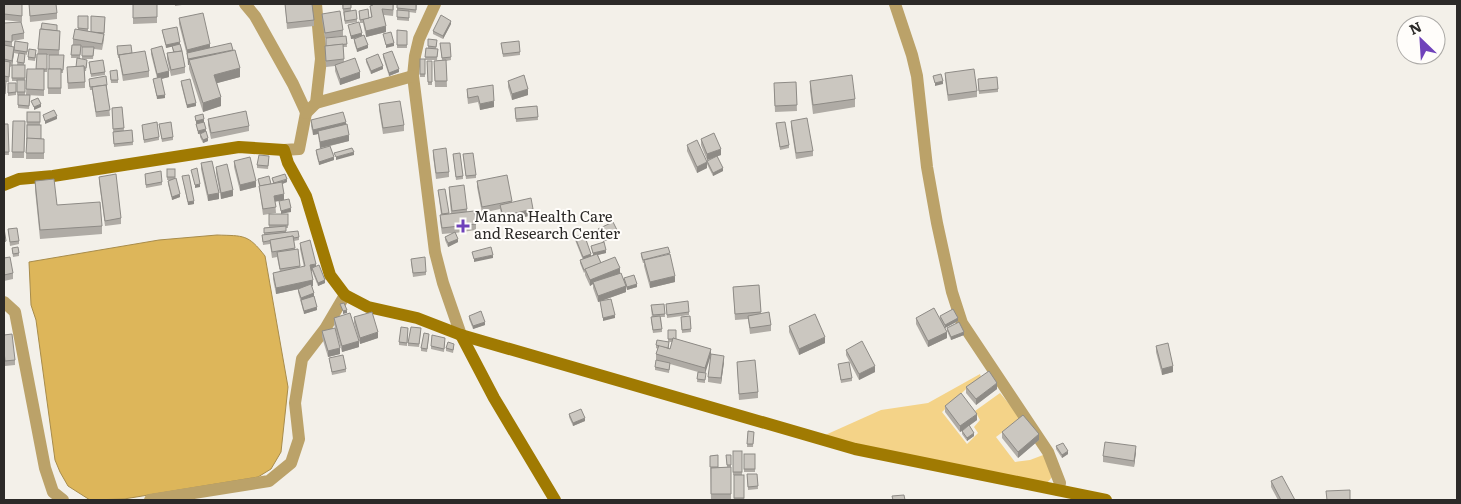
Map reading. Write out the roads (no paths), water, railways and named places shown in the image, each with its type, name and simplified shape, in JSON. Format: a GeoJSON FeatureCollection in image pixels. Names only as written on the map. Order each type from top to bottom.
{"type":"FeatureCollection","features":[{"type":"Feature","properties":{"kind":"main road"},"geometry":{"type":"LineString","coordinates":[[4,185],[19,179],[53,176],[238,147],[284,150],[288,163],[306,196],[330,275],[345,295],[368,307],[417,318],[461,335],[855,449],[1106,500]]}},
{"type":"Feature","properties":{"kind":"main road"},"geometry":{"type":"LineString","coordinates":[[461,335],[494,398],[555,500]]}},
{"type":"Feature","properties":{"kind":"street"},"geometry":{"type":"LineString","coordinates":[[245,4],[255,16],[294,84],[306,113],[299,149],[284,150]]}},
{"type":"Feature","properties":{"kind":"street"},"geometry":{"type":"LineString","coordinates":[[316,4],[321,59],[316,103]]}},
{"type":"Feature","properties":{"kind":"street"},"geometry":{"type":"LineString","coordinates":[[435,4],[419,40],[413,76],[435,252],[443,283],[461,335]]}},
{"type":"Feature","properties":{"kind":"street"},"geometry":{"type":"LineString","coordinates":[[896,4],[917,76],[927,167],[946,268],[956,309],[966,329],[1048,452],[1060,483],[1058,490]]}},
{"type":"Feature","properties":{"kind":"street"},"geometry":{"type":"LineString","coordinates":[[306,113],[316,103],[413,76]]}},
{"type":"Feature","properties":{"kind":"street"},"geometry":{"type":"LineString","coordinates":[[150,500],[269,481],[291,463],[299,440],[295,403],[302,359],[326,329],[345,295]]}},
{"type":"Feature","properties":{"kind":"street"},"geometry":{"type":"LineString","coordinates":[[4,302],[15,312],[46,468],[53,492],[63,500]]}},
{"type":"Feature","properties":{"kind":"place","name":"Manna Health Care and Research Center"},"geometry":{"type":"Point","coordinates":[463,226]}}]}
